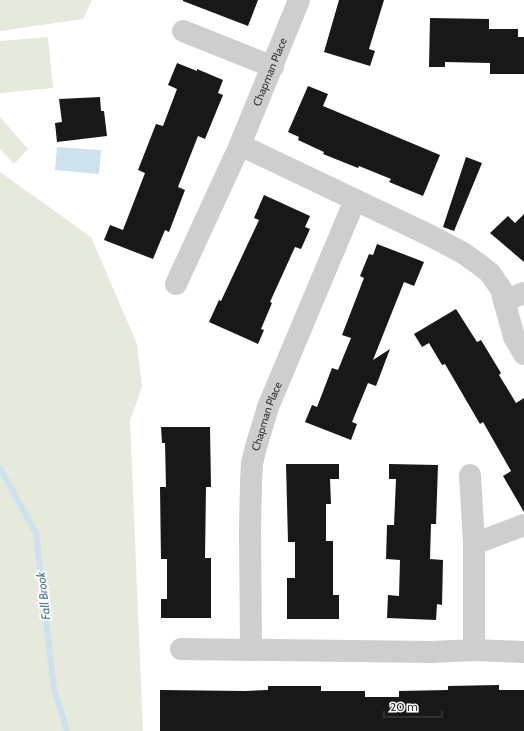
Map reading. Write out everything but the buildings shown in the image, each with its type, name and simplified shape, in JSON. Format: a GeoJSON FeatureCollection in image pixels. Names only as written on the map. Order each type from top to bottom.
{"type":"FeatureCollection","features":[{"type":"Feature","properties":{"kind":"street","name":"Chapman Place"},"geometry":{"type":"LineString","coordinates":[[176,284],[240,145],[299,0]]}},
{"type":"Feature","properties":{"kind":"street"},"geometry":{"type":"LineString","coordinates":[[183,31],[273,67]]}},
{"type":"Feature","properties":{"kind":"street"},"geometry":{"type":"LineString","coordinates":[[240,145],[431,236],[463,253],[480,265],[496,281],[501,289],[514,337],[524,354]]}},
{"type":"Feature","properties":{"kind":"street","name":"Chapman Place"},"geometry":{"type":"LineString","coordinates":[[252,649],[250,529],[252,463],[268,407],[355,200]]}},
{"type":"Feature","properties":{"kind":"street"},"geometry":{"type":"LineString","coordinates":[[504,301],[524,293]]}},
{"type":"Feature","properties":{"kind":"street"},"geometry":{"type":"LineString","coordinates":[[470,475],[474,544],[474,650]]}},
{"type":"Feature","properties":{"kind":"street"},"geometry":{"type":"LineString","coordinates":[[474,544],[524,525]]}},
{"type":"Feature","properties":{"kind":"street"},"geometry":{"type":"LineString","coordinates":[[181,649],[432,652],[474,650],[524,652]]}},
{"type":"Feature","properties":{"kind":"shaded area"},"geometry":{"type":"Polygon","coordinates":[[[0,0],[92,0],[83,19],[0,31],[0,0]]]}},
{"type":"Feature","properties":{"kind":"shaded area"},"geometry":{"type":"Polygon","coordinates":[[[48,37],[53,88],[0,93],[0,41],[48,37]]]}},
{"type":"Feature","properties":{"kind":"shaded area"},"geometry":{"type":"Polygon","coordinates":[[[0,117],[28,149],[14,164],[0,149],[0,117]]]}},
{"type":"Feature","properties":{"kind":"shaded area"},"geometry":{"type":"Polygon","coordinates":[[[0,172],[91,237],[137,344],[142,387],[130,420],[143,731],[0,731],[0,172]]]}},
{"type":"Feature","properties":{"kind":"water"},"geometry":{"type":"Polygon","coordinates":[[[57,147],[101,150],[99,174],[55,170],[57,147]]]}},
{"type":"Feature","properties":{"kind":"waterway","name":"Fall Brook"},"geometry":{"type":"LineString","coordinates":[[0,468],[36,533],[54,689],[67,731]]}}]}
